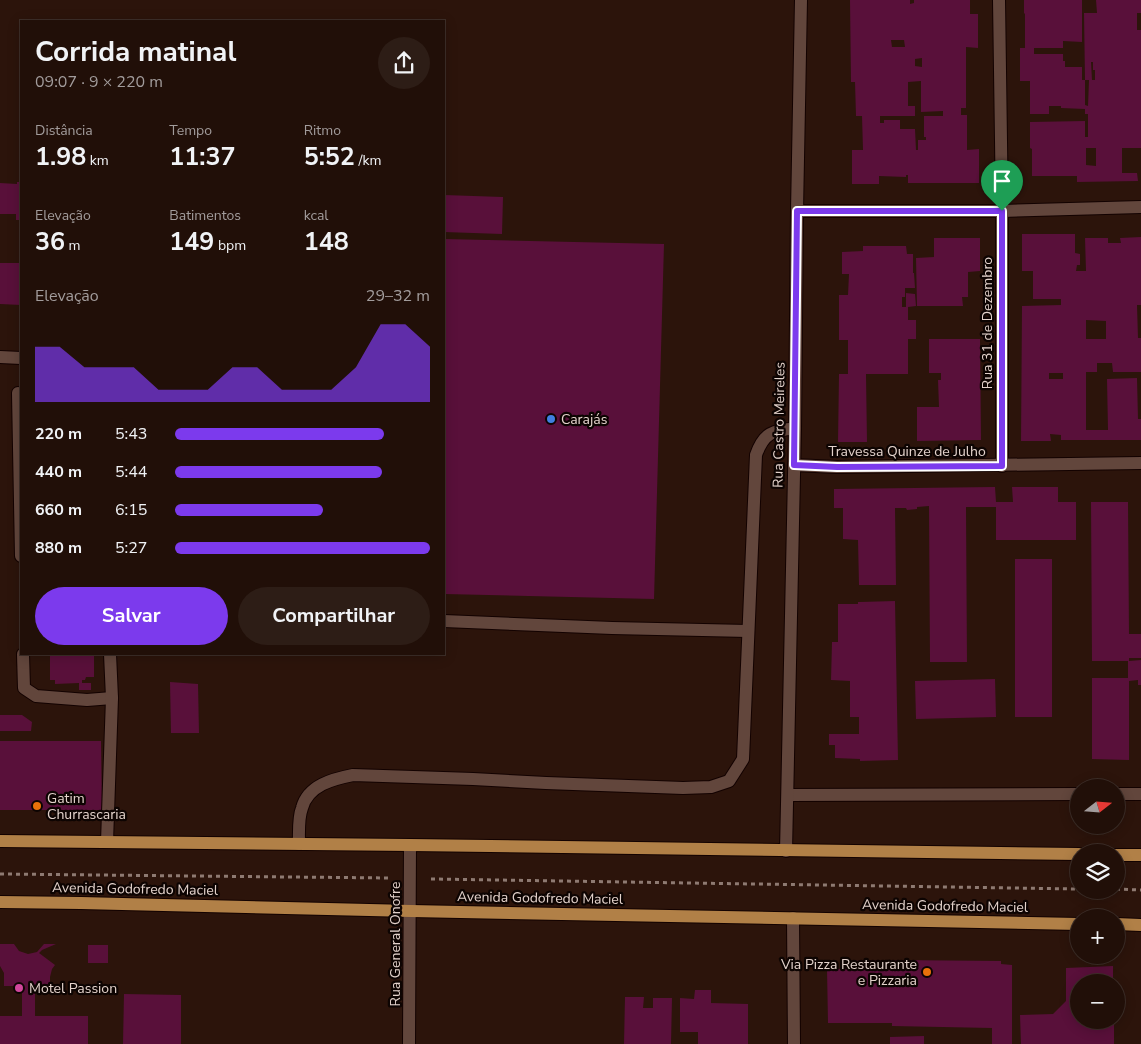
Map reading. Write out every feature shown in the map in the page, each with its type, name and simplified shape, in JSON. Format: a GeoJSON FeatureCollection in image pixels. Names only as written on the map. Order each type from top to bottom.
{"type":"FeatureCollection","features":[{"type":"Feature","properties":{"kind":"main road"},"geometry":{"type":"LineString","coordinates":[[0,841],[1070,854]]}},
{"type":"Feature","properties":{"kind":"main road"},"geometry":{"type":"LineString","coordinates":[[1125,855],[1141,855]]}},
{"type":"Feature","properties":{"kind":"main road","name":"Avenida Godofredo Maciel"},"geometry":{"type":"LineString","coordinates":[[0,902],[1070,924]]}},
{"type":"Feature","properties":{"kind":"main road"},"geometry":{"type":"LineString","coordinates":[[1125,924],[1141,925]]}},
{"type":"Feature","properties":{"kind":"street","name":"Rua Castro Meireles"},"geometry":{"type":"LineString","coordinates":[[786,851],[795,428],[801,0]]}},
{"type":"Feature","properties":{"kind":"street","name":"Rua 31 de Dezembro"},"geometry":{"type":"LineString","coordinates":[[999,0],[1002,211],[1002,466]]}},
{"type":"Feature","properties":{"kind":"street"},"geometry":{"type":"LineString","coordinates":[[797,211],[1002,211],[1141,207]]}},
{"type":"Feature","properties":{"kind":"street"},"geometry":{"type":"LineString","coordinates":[[0,358],[20,358]]}},
{"type":"Feature","properties":{"kind":"street"},"geometry":{"type":"LineString","coordinates":[[18,393],[20,502]]}},
{"type":"Feature","properties":{"kind":"street"},"geometry":{"type":"LineString","coordinates":[[299,844],[301,809],[307,796],[334,778],[353,775],[683,788],[711,787],[729,781],[743,759],[756,455],[760,444],[767,436],[778,431],[795,428]]}},
{"type":"Feature","properties":{"kind":"street","name":"Travessa Quinze de Julho"},"geometry":{"type":"LineString","coordinates":[[794,465],[837,467],[1141,464]]}},
{"type":"Feature","properties":{"kind":"street"},"geometry":{"type":"LineString","coordinates":[[445,621],[748,631]]}},
{"type":"Feature","properties":{"kind":"street"},"geometry":{"type":"LineString","coordinates":[[23,655],[24,688],[36,696],[86,700],[112,698]]}},
{"type":"Feature","properties":{"kind":"street"},"geometry":{"type":"LineString","coordinates":[[107,842],[112,698],[110,655]]}},
{"type":"Feature","properties":{"kind":"street"},"geometry":{"type":"LineString","coordinates":[[788,795],[1070,794]]}},
{"type":"Feature","properties":{"kind":"street"},"geometry":{"type":"LineString","coordinates":[[1125,794],[1141,794]]}},
{"type":"Feature","properties":{"kind":"street","name":"Rua General Onofre"},"geometry":{"type":"LineString","coordinates":[[410,845],[410,1044]]}},
{"type":"Feature","properties":{"kind":"street"},"geometry":{"type":"LineString","coordinates":[[793,918],[794,1044]]}},
{"type":"Feature","properties":{"kind":"path","name":"Avenida Godofredo Maciel"},"geometry":{"type":"LineString","coordinates":[[0,874],[410,878],[1070,889]]}},
{"type":"Feature","properties":{"kind":"path"},"geometry":{"type":"LineString","coordinates":[[1125,889],[1141,890]]}},
{"type":"Feature","properties":{"kind":"building"},"geometry":{"type":"Polygon","coordinates":[[[850,0],[910,0],[910,4],[914,3],[914,0],[970,0],[970,14],[978,14],[978,48],[966,47],[966,108],[961,108],[961,115],[967,115],[967,150],[979,149],[979,183],[908,183],[908,175],[906,175],[906,177],[879,176],[879,184],[852,184],[852,150],[863,150],[862,116],[856,116],[855,82],[851,82],[850,0]],[[891,40],[892,47],[905,47],[904,40],[891,40]],[[922,58],[915,59],[915,66],[922,67],[922,58]],[[921,81],[908,82],[908,106],[915,106],[915,116],[880,116],[880,123],[884,123],[884,120],[900,120],[900,129],[915,129],[916,150],[918,150],[918,140],[926,140],[926,137],[924,137],[924,116],[943,116],[943,111],[921,112],[921,81]]]}},
{"type":"Feature","properties":{"kind":"building"},"geometry":{"type":"Polygon","coordinates":[[[1024,0],[1082,0],[1082,42],[1063,41],[1063,48],[1034,48],[1034,54],[1063,54],[1065,67],[1082,67],[1082,80],[1085,80],[1084,13],[1097,13],[1096,0],[1141,0],[1141,13],[1137,13],[1137,30],[1141,30],[1141,148],[1122,148],[1122,173],[1137,173],[1138,181],[1077,182],[1077,176],[1032,176],[1030,122],[1085,121],[1085,137],[1088,137],[1088,114],[1085,114],[1085,109],[1049,106],[1049,114],[1030,114],[1030,81],[1020,81],[1020,48],[1025,48],[1024,0]],[[1091,62],[1092,80],[1095,80],[1095,70],[1093,70],[1093,62],[1091,62]],[[1085,80],[1085,105],[1088,106],[1089,80],[1085,80]],[[1086,148],[1086,165],[1096,166],[1096,148],[1086,148]]]}},
{"type":"Feature","properties":{"kind":"building"},"geometry":{"type":"Polygon","coordinates":[[[17,182],[20,182],[20,220],[16,220],[16,214],[0,214],[0,183],[17,184],[17,182]]]}},
{"type":"Feature","properties":{"kind":"building"},"geometry":{"type":"Polygon","coordinates":[[[445,195],[503,197],[502,234],[445,232],[445,195]]]}},
{"type":"Feature","properties":{"kind":"building"},"geometry":{"type":"Polygon","coordinates":[[[1022,234],[1075,234],[1075,253],[1080,254],[1080,265],[1077,265],[1076,271],[1086,271],[1085,238],[1108,238],[1108,243],[1121,243],[1120,238],[1141,237],[1141,305],[1137,305],[1138,338],[1141,338],[1141,372],[1113,372],[1112,363],[1097,363],[1097,372],[1086,372],[1086,430],[1108,430],[1107,379],[1137,378],[1138,419],[1141,419],[1141,440],[1061,440],[1061,435],[1050,434],[1051,441],[1021,441],[1022,306],[1061,305],[1061,299],[1033,299],[1033,271],[1022,271],[1022,234]],[[1086,320],[1086,339],[1106,339],[1106,321],[1086,320]],[[1049,373],[1049,379],[1063,379],[1063,373],[1049,373]]]}},
{"type":"Feature","properties":{"kind":"building"},"geometry":{"type":"Polygon","coordinates":[[[934,238],[980,238],[980,271],[968,272],[968,297],[962,297],[963,306],[917,306],[916,258],[934,257],[934,238]]]}},
{"type":"Feature","properties":{"kind":"building","name":"Carajás"},"geometry":{"type":"Polygon","coordinates":[[[445,239],[664,244],[654,599],[445,594],[445,239]]]}},
{"type":"Feature","properties":{"kind":"building"},"geometry":{"type":"Polygon","coordinates":[[[863,246],[906,246],[907,254],[913,254],[915,288],[905,288],[905,297],[902,297],[902,307],[906,307],[906,293],[915,294],[916,306],[908,307],[908,320],[916,320],[916,339],[908,339],[908,374],[866,374],[867,442],[838,442],[839,374],[848,374],[848,340],[839,340],[839,295],[848,295],[849,274],[842,274],[842,252],[863,251],[863,246]]]}},
{"type":"Feature","properties":{"kind":"building"},"geometry":{"type":"Polygon","coordinates":[[[0,263],[20,263],[20,305],[0,304],[0,263]]]}},
{"type":"Feature","properties":{"kind":"building"},"geometry":{"type":"Polygon","coordinates":[[[929,339],[980,339],[981,440],[917,441],[917,407],[939,407],[938,380],[941,380],[941,373],[929,373],[929,339]]]}},
{"type":"Feature","properties":{"kind":"building"},"geometry":{"type":"Polygon","coordinates":[[[995,487],[996,502],[1013,502],[1012,487],[1058,487],[1058,502],[1076,502],[1076,540],[996,540],[996,507],[966,507],[967,662],[930,662],[929,506],[907,510],[906,508],[895,508],[896,585],[859,585],[858,540],[843,539],[843,508],[834,508],[834,489],[995,487]]]}},
{"type":"Feature","properties":{"kind":"building"},"geometry":{"type":"Polygon","coordinates":[[[1091,502],[1128,502],[1129,634],[1141,634],[1141,658],[1129,658],[1129,661],[1141,660],[1141,685],[1138,685],[1138,680],[1129,681],[1129,760],[1092,759],[1092,678],[1128,678],[1128,661],[1092,661],[1091,502]]]}},
{"type":"Feature","properties":{"kind":"building"},"geometry":{"type":"Polygon","coordinates":[[[1015,559],[1052,559],[1052,717],[1015,717],[1015,559]]]}},
{"type":"Feature","properties":{"kind":"building"},"geometry":{"type":"Polygon","coordinates":[[[895,601],[898,760],[860,761],[860,759],[835,758],[835,745],[829,745],[829,734],[859,734],[859,717],[850,717],[850,681],[831,680],[832,642],[838,642],[838,604],[895,601]]]}},
{"type":"Feature","properties":{"kind":"building"},"geometry":{"type":"Polygon","coordinates":[[[50,655],[94,655],[94,677],[86,677],[85,680],[82,680],[82,683],[91,683],[91,690],[79,690],[79,683],[55,684],[55,680],[50,680],[50,655]]]}},
{"type":"Feature","properties":{"kind":"building"},"geometry":{"type":"Polygon","coordinates":[[[995,679],[996,717],[916,719],[915,681],[995,679]]]}},
{"type":"Feature","properties":{"kind":"building"},"geometry":{"type":"Polygon","coordinates":[[[170,682],[198,684],[199,733],[171,733],[170,682]]]}},
{"type":"Feature","properties":{"kind":"building"},"geometry":{"type":"Polygon","coordinates":[[[0,715],[22,715],[32,722],[31,731],[0,731],[0,715]]]}},
{"type":"Feature","properties":{"kind":"building"},"geometry":{"type":"Polygon","coordinates":[[[0,741],[101,741],[102,810],[0,810],[0,741]]]}},
{"type":"Feature","properties":{"kind":"building"},"geometry":{"type":"Polygon","coordinates":[[[0,944],[14,944],[19,951],[28,954],[37,952],[44,944],[56,944],[39,953],[55,965],[50,977],[50,985],[53,991],[35,991],[35,1016],[88,1016],[88,1044],[0,1044],[0,1016],[22,1016],[22,986],[4,986],[4,973],[0,966],[0,944]]]}},
{"type":"Feature","properties":{"kind":"building"},"geometry":{"type":"Polygon","coordinates":[[[88,945],[108,945],[108,963],[88,963],[88,945]]]}},
{"type":"Feature","properties":{"kind":"building"},"geometry":{"type":"Polygon","coordinates":[[[846,961],[1001,961],[1001,964],[1012,965],[1012,1044],[992,1044],[992,1028],[892,1026],[892,1023],[828,1023],[827,969],[846,969],[846,961]]]}},
{"type":"Feature","properties":{"kind":"building"},"geometry":{"type":"Polygon","coordinates":[[[1113,966],[1113,974],[1070,974],[1070,1029],[1114,1029],[1114,1044],[1021,1044],[1020,1015],[1053,1014],[1066,1001],[1066,968],[1113,966]]]}},
{"type":"Feature","properties":{"kind":"building"},"geometry":{"type":"Polygon","coordinates":[[[695,990],[711,990],[711,1003],[748,1004],[748,1044],[698,1044],[698,1032],[680,1032],[680,998],[694,999],[695,990]]]}},
{"type":"Feature","properties":{"kind":"building"},"geometry":{"type":"Polygon","coordinates":[[[124,994],[181,995],[181,1044],[123,1044],[124,994]]]}},
{"type":"Feature","properties":{"kind":"building"},"geometry":{"type":"Polygon","coordinates":[[[625,997],[644,997],[643,1008],[653,1008],[653,998],[672,998],[671,1044],[624,1044],[625,997]]]}},
{"type":"Feature","properties":{"kind":"building"},"geometry":{"type":"Polygon","coordinates":[[[924,1036],[924,1044],[890,1044],[890,1037],[924,1036]]]}},
{"type":"Feature","properties":{"kind":"place","name":"Carajás"},"geometry":{"type":"Point","coordinates":[551,419]}},
{"type":"Feature","properties":{"kind":"place","name":"Gatim Churrascaria"},"geometry":{"type":"Point","coordinates":[37,806]}},
{"type":"Feature","properties":{"kind":"place","name":"Via Pizza Restaurante e Pizzaria"},"geometry":{"type":"Point","coordinates":[927,972]}},
{"type":"Feature","properties":{"kind":"place","name":"Motel Passion"},"geometry":{"type":"Point","coordinates":[19,988]}},
{"type":"Feature","properties":{"kind":"route"},"geometry":{"type":"LineString","coordinates":[[797,211],[1002,211],[1002,466],[837,467],[794,465],[797,211]]}}]}
